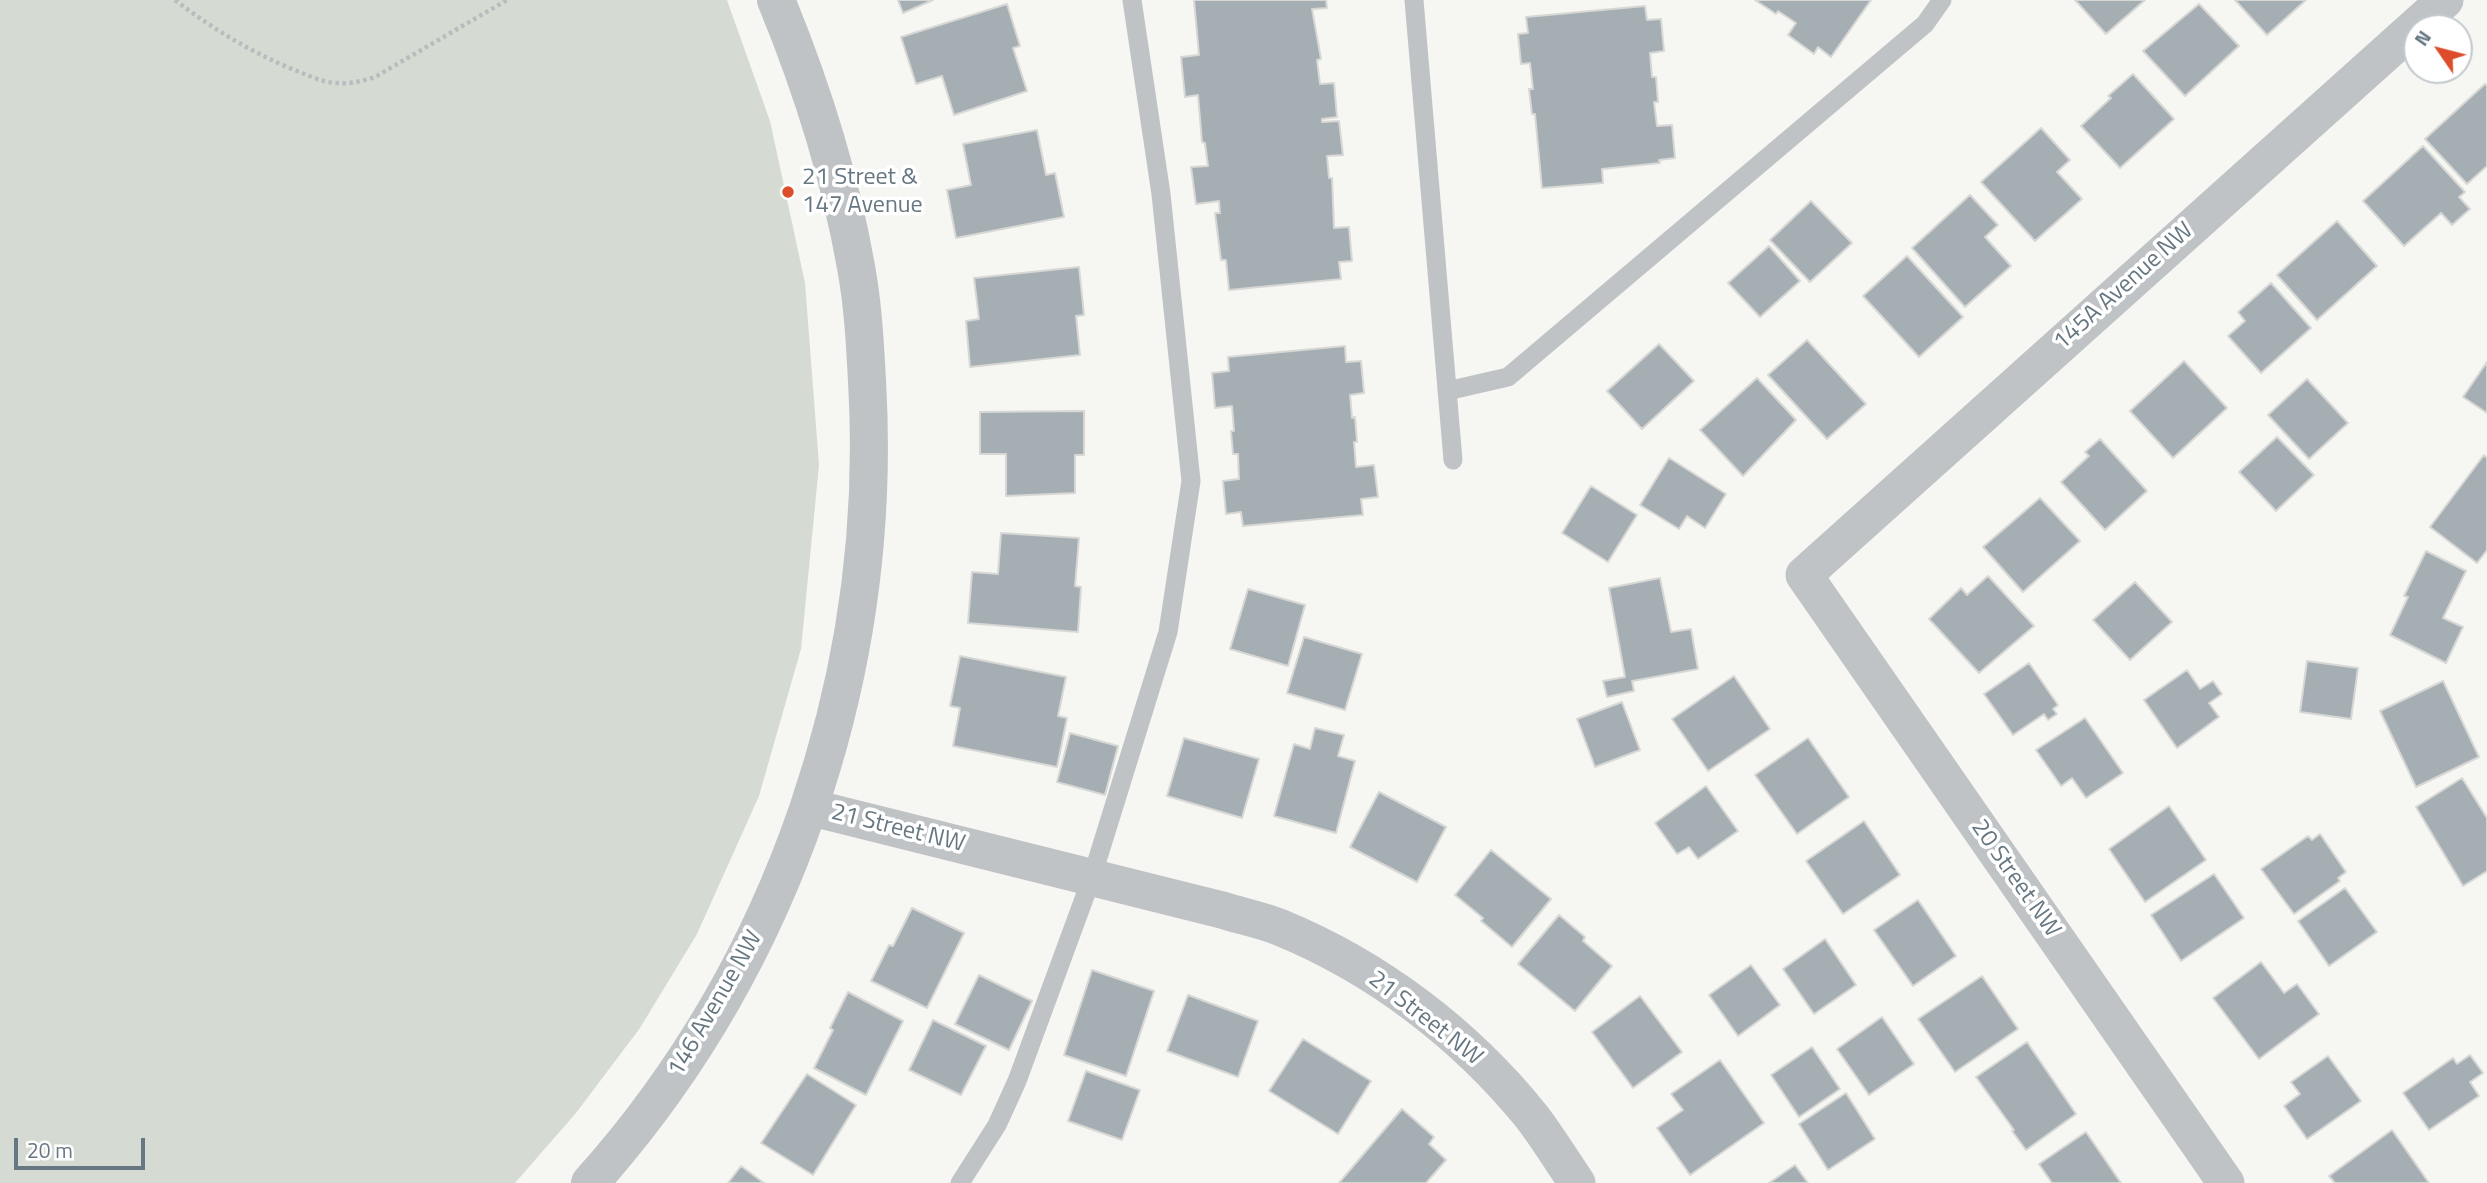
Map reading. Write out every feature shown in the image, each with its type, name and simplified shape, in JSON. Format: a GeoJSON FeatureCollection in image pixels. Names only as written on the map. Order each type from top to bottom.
{"type":"FeatureCollection","features":[{"type":"Feature","properties":{"kind":"street","name":"21 Street NW"},"geometry":{"type":"LineString","coordinates":[[776,0],[838,183],[854,256],[865,343],[870,437],[865,545],[856,621],[836,722],[809,807],[1277,926],[1326,949],[1375,976],[1466,1046],[1532,1118],[1577,1183]]}},
{"type":"Feature","properties":{"kind":"street","name":"145A Avenue NW"},"geometry":{"type":"LineString","coordinates":[[1804,575],[2445,0]]}},
{"type":"Feature","properties":{"kind":"street","name":"20 Street NW"},"geometry":{"type":"LineString","coordinates":[[1804,575],[2226,1183]]}},
{"type":"Feature","properties":{"kind":"street","name":"146 Avenue NW"},"geometry":{"type":"LineString","coordinates":[[590,1183],[667,1088],[722,1003],[761,927],[809,807]]}},
{"type":"Feature","properties":{"kind":"lane"},"geometry":{"type":"LineString","coordinates":[[960,1183],[997,1125],[1017,1081],[1092,877],[1168,632],[1191,481],[1161,194],[1132,0]]}},
{"type":"Feature","properties":{"kind":"lane"},"geometry":{"type":"LineString","coordinates":[[1414,0],[1453,460]]}},
{"type":"Feature","properties":{"kind":"lane"},"geometry":{"type":"LineString","coordinates":[[1447,391],[1508,377],[1925,24],[1942,0]]}},
{"type":"Feature","properties":{"kind":"path"},"geometry":{"type":"LineString","coordinates":[[174,0],[205,23],[260,56],[323,81],[336,83],[356,83],[375,78],[507,0]]}},
{"type":"Feature","properties":{"kind":"shaded area"},"geometry":{"type":"Polygon","coordinates":[[[0,0],[727,0],[770,121],[805,283],[819,465],[801,649],[759,796],[697,934],[640,1028],[576,1113],[515,1183],[0,1183],[0,0]]]}},
{"type":"Feature","properties":{"kind":"building"},"geometry":{"type":"Polygon","coordinates":[[[898,0],[933,0],[903,13],[898,0]]]}},
{"type":"Feature","properties":{"kind":"building"},"geometry":{"type":"Polygon","coordinates":[[[1194,0],[1326,0],[1327,8],[1312,9],[1321,59],[1317,60],[1320,84],[1334,83],[1337,117],[1322,119],[1322,122],[1339,121],[1343,155],[1327,156],[1329,178],[1332,178],[1334,228],[1349,227],[1352,261],[1339,262],[1341,279],[1229,290],[1226,260],[1221,260],[1215,213],[1220,213],[1219,201],[1196,204],[1191,167],[1208,166],[1205,143],[1202,142],[1198,95],[1185,97],[1181,57],[1199,55],[1194,0]]]}},
{"type":"Feature","properties":{"kind":"building"},"geometry":{"type":"Polygon","coordinates":[[[1755,0],[1871,0],[1831,57],[1818,47],[1814,54],[1788,35],[1796,23],[1755,0]]]}},
{"type":"Feature","properties":{"kind":"building"},"geometry":{"type":"Polygon","coordinates":[[[2075,0],[2145,0],[2106,34],[2075,0]]]}},
{"type":"Feature","properties":{"kind":"building"},"geometry":{"type":"Polygon","coordinates":[[[2235,0],[2306,0],[2267,35],[2235,0]]]}},
{"type":"Feature","properties":{"kind":"building"},"geometry":{"type":"Polygon","coordinates":[[[1007,4],[1020,46],[1013,48],[1027,91],[954,115],[942,76],[916,84],[901,37],[1007,4]]]}},
{"type":"Feature","properties":{"kind":"building"},"geometry":{"type":"Polygon","coordinates":[[[2199,4],[2239,46],[2185,96],[2143,51],[2199,4]]]}},
{"type":"Feature","properties":{"kind":"building"},"geometry":{"type":"Polygon","coordinates":[[[1645,6],[1647,20],[1661,19],[1664,51],[1650,53],[1652,77],[1656,77],[1658,102],[1654,102],[1657,126],[1672,125],[1675,158],[1659,160],[1660,163],[1602,169],[1603,183],[1542,188],[1535,114],[1532,114],[1529,89],[1533,89],[1530,63],[1521,64],[1518,34],[1528,33],[1526,17],[1645,6]]]}},
{"type":"Feature","properties":{"kind":"building"},"geometry":{"type":"Polygon","coordinates":[[[2133,74],[2174,119],[2120,168],[2081,126],[2111,98],[2108,96],[2133,74]]]}},
{"type":"Feature","properties":{"kind":"building"},"geometry":{"type":"Polygon","coordinates":[[[2485,84],[2487,166],[2467,184],[2425,139],[2485,84]]]}},
{"type":"Feature","properties":{"kind":"building"},"geometry":{"type":"Polygon","coordinates":[[[2041,128],[2070,160],[2057,172],[2082,199],[2035,241],[1981,182],[2041,128]]]}},
{"type":"Feature","properties":{"kind":"building"},"geometry":{"type":"Polygon","coordinates":[[[1037,130],[1046,175],[1055,173],[1064,217],[956,238],[947,190],[971,185],[963,144],[1037,130]]]}},
{"type":"Feature","properties":{"kind":"building"},"geometry":{"type":"Polygon","coordinates":[[[2423,146],[2465,192],[2459,197],[2470,209],[2452,225],[2441,213],[2404,246],[2363,201],[2423,146]]]}},
{"type":"Feature","properties":{"kind":"building"},"geometry":{"type":"Polygon","coordinates":[[[1970,195],[1998,225],[1985,237],[2011,266],[1965,307],[1912,248],[1970,195]]]}},
{"type":"Feature","properties":{"kind":"building"},"geometry":{"type":"Polygon","coordinates":[[[1811,201],[1852,243],[1810,282],[1770,240],[1811,201]]]}},
{"type":"Feature","properties":{"kind":"building"},"geometry":{"type":"Polygon","coordinates":[[[2337,221],[2377,266],[2317,320],[2277,275],[2337,221]]]}},
{"type":"Feature","properties":{"kind":"building"},"geometry":{"type":"Polygon","coordinates":[[[1769,246],[1800,281],[1760,317],[1728,283],[1769,246]]]}},
{"type":"Feature","properties":{"kind":"building"},"geometry":{"type":"Polygon","coordinates":[[[1907,256],[1963,317],[1919,357],[1863,296],[1907,256]]]}},
{"type":"Feature","properties":{"kind":"building"},"geometry":{"type":"Polygon","coordinates":[[[1079,267],[1084,315],[1076,316],[1080,355],[970,367],[966,321],[979,319],[974,278],[1079,267]]]}},
{"type":"Feature","properties":{"kind":"building"},"geometry":{"type":"Polygon","coordinates":[[[2271,283],[2311,328],[2261,373],[2228,336],[2245,321],[2238,312],[2271,283]]]}},
{"type":"Feature","properties":{"kind":"building"},"geometry":{"type":"Polygon","coordinates":[[[1807,340],[1866,404],[1827,439],[1768,375],[1807,340]]]}},
{"type":"Feature","properties":{"kind":"building"},"geometry":{"type":"Polygon","coordinates":[[[1659,344],[1694,381],[1642,429],[1607,391],[1659,344]]]}},
{"type":"Feature","properties":{"kind":"building"},"geometry":{"type":"Polygon","coordinates":[[[1345,346],[1346,362],[1361,361],[1364,393],[1350,395],[1352,418],[1355,417],[1356,467],[1374,465],[1378,497],[1361,499],[1363,515],[1243,526],[1241,512],[1226,514],[1223,481],[1239,479],[1238,454],[1233,454],[1232,406],[1215,408],[1212,373],[1229,371],[1228,357],[1345,346]]]}},
{"type":"Feature","properties":{"kind":"building"},"geometry":{"type":"Polygon","coordinates":[[[2184,361],[2227,408],[2173,458],[2130,411],[2184,361]]]}},
{"type":"Feature","properties":{"kind":"building"},"geometry":{"type":"Polygon","coordinates":[[[2487,362],[2487,413],[2463,397],[2487,362]]]}},
{"type":"Feature","properties":{"kind":"building"},"geometry":{"type":"Polygon","coordinates":[[[1757,378],[1796,420],[1743,476],[1700,430],[1757,378]]]}},
{"type":"Feature","properties":{"kind":"building"},"geometry":{"type":"Polygon","coordinates":[[[2307,379],[2348,423],[2309,459],[2268,415],[2307,379]]]}},
{"type":"Feature","properties":{"kind":"building"},"geometry":{"type":"Polygon","coordinates":[[[1084,411],[1084,455],[1075,455],[1075,493],[1006,496],[1006,454],[980,454],[980,412],[1084,411]]]}},
{"type":"Feature","properties":{"kind":"building"},"geometry":{"type":"Polygon","coordinates":[[[2277,437],[2314,475],[2276,511],[2239,472],[2277,437]]]}},
{"type":"Feature","properties":{"kind":"building"},"geometry":{"type":"Polygon","coordinates":[[[2100,439],[2147,491],[2105,530],[2061,482],[2089,456],[2085,452],[2100,439]]]}},
{"type":"Feature","properties":{"kind":"building"},"geometry":{"type":"Polygon","coordinates":[[[2484,455],[2487,458],[2487,550],[2477,563],[2430,527],[2484,455]]]}},
{"type":"Feature","properties":{"kind":"building"},"geometry":{"type":"Polygon","coordinates":[[[1669,458],[1726,494],[1705,528],[1687,516],[1679,529],[1640,505],[1669,458]]]}},
{"type":"Feature","properties":{"kind":"building"},"geometry":{"type":"Polygon","coordinates":[[[1591,486],[1637,515],[1608,562],[1562,533],[1591,486]]]}},
{"type":"Feature","properties":{"kind":"building"},"geometry":{"type":"Polygon","coordinates":[[[2040,498],[2080,541],[2023,592],[1983,547],[2040,498]]]}},
{"type":"Feature","properties":{"kind":"building"},"geometry":{"type":"Polygon","coordinates":[[[1001,533],[1079,538],[1075,586],[1081,587],[1078,632],[968,623],[972,572],[998,574],[1001,533]]]}},
{"type":"Feature","properties":{"kind":"building"},"geometry":{"type":"Polygon","coordinates":[[[2426,551],[2466,571],[2443,618],[2463,627],[2446,663],[2390,635],[2408,597],[2404,596],[2426,551]]]}},
{"type":"Feature","properties":{"kind":"building"},"geometry":{"type":"Polygon","coordinates":[[[1988,576],[2034,626],[1979,673],[1929,619],[1961,588],[1967,595],[1988,576]]]}},
{"type":"Feature","properties":{"kind":"building"},"geometry":{"type":"Polygon","coordinates":[[[1660,578],[1671,632],[1691,629],[1698,669],[1632,681],[1634,691],[1607,697],[1603,681],[1625,677],[1609,588],[1660,578]]]}},
{"type":"Feature","properties":{"kind":"building"},"geometry":{"type":"Polygon","coordinates":[[[2135,582],[2172,622],[2130,660],[2093,620],[2135,582]]]}},
{"type":"Feature","properties":{"kind":"building"},"geometry":{"type":"Polygon","coordinates":[[[1248,589],[1305,605],[1288,666],[1230,649],[1248,589]]]}},
{"type":"Feature","properties":{"kind":"building"},"geometry":{"type":"Polygon","coordinates":[[[1304,637],[1362,654],[1345,710],[1287,693],[1304,637]]]}},
{"type":"Feature","properties":{"kind":"building"},"geometry":{"type":"Polygon","coordinates":[[[960,656],[1066,677],[1058,716],[1067,718],[1057,767],[953,746],[960,708],[950,706],[960,656]]]}},
{"type":"Feature","properties":{"kind":"building"},"geometry":{"type":"Polygon","coordinates":[[[2307,661],[2358,668],[2351,719],[2300,712],[2307,661]]]}},
{"type":"Feature","properties":{"kind":"building"},"geometry":{"type":"Polygon","coordinates":[[[2029,663],[2058,705],[2053,709],[2057,714],[2048,720],[2044,714],[2013,735],[1984,694],[2029,663]]]}},
{"type":"Feature","properties":{"kind":"building"},"geometry":{"type":"Polygon","coordinates":[[[2187,670],[2200,689],[2213,681],[2222,694],[2209,703],[2219,717],[2177,748],[2144,700],[2187,670]]]}},
{"type":"Feature","properties":{"kind":"building"},"geometry":{"type":"Polygon","coordinates":[[[1734,676],[1770,729],[1708,771],[1672,719],[1734,676]]]}},
{"type":"Feature","properties":{"kind":"building"},"geometry":{"type":"Polygon","coordinates":[[[2443,681],[2479,757],[2416,787],[2380,711],[2443,681]]]}},
{"type":"Feature","properties":{"kind":"building"},"geometry":{"type":"Polygon","coordinates":[[[1622,702],[1640,750],[1595,767],[1577,719],[1622,702]]]}},
{"type":"Feature","properties":{"kind":"building"},"geometry":{"type":"Polygon","coordinates":[[[2085,718],[2123,773],[2086,798],[2072,778],[2061,786],[2036,750],[2085,718]]]}},
{"type":"Feature","properties":{"kind":"building"},"geometry":{"type":"Polygon","coordinates":[[[1315,728],[1344,735],[1338,756],[1355,761],[1336,833],[1274,816],[1294,744],[1310,749],[1315,728]]]}},
{"type":"Feature","properties":{"kind":"building"},"geometry":{"type":"Polygon","coordinates":[[[1070,733],[1118,746],[1105,795],[1057,782],[1070,733]]]}},
{"type":"Feature","properties":{"kind":"building"},"geometry":{"type":"Polygon","coordinates":[[[1184,738],[1259,759],[1242,818],[1167,796],[1184,738]]]}},
{"type":"Feature","properties":{"kind":"building"},"geometry":{"type":"Polygon","coordinates":[[[1808,738],[1849,797],[1797,834],[1755,775],[1808,738]]]}},
{"type":"Feature","properties":{"kind":"building"},"geometry":{"type":"Polygon","coordinates":[[[2462,778],[2487,818],[2487,871],[2463,886],[2416,807],[2462,778]]]}},
{"type":"Feature","properties":{"kind":"building"},"geometry":{"type":"Polygon","coordinates":[[[1706,786],[1738,831],[1698,859],[1689,847],[1677,854],[1655,823],[1706,786]]]}},
{"type":"Feature","properties":{"kind":"building"},"geometry":{"type":"Polygon","coordinates":[[[1379,792],[1446,827],[1417,882],[1350,847],[1379,792]]]}},
{"type":"Feature","properties":{"kind":"building"},"geometry":{"type":"Polygon","coordinates":[[[2169,806],[2206,860],[2145,902],[2109,849],[2169,806]]]}},
{"type":"Feature","properties":{"kind":"building"},"geometry":{"type":"Polygon","coordinates":[[[1864,821],[1900,875],[1843,914],[1806,861],[1864,821]]]}},
{"type":"Feature","properties":{"kind":"building"},"geometry":{"type":"Polygon","coordinates":[[[2320,834],[2346,872],[2338,878],[2340,881],[2294,914],[2261,869],[2308,836],[2312,840],[2320,834]]]}},
{"type":"Feature","properties":{"kind":"building"},"geometry":{"type":"Polygon","coordinates":[[[1491,850],[1551,899],[1512,947],[1455,895],[1491,850]]]}},
{"type":"Feature","properties":{"kind":"building"},"geometry":{"type":"Polygon","coordinates":[[[2214,874],[2244,918],[2181,961],[2151,915],[2214,874]]]}},
{"type":"Feature","properties":{"kind":"building"},"geometry":{"type":"Polygon","coordinates":[[[2345,888],[2377,932],[2329,966],[2298,921],[2345,888]]]}},
{"type":"Feature","properties":{"kind":"building"},"geometry":{"type":"Polygon","coordinates":[[[1918,900],[1956,956],[1913,986],[1874,930],[1918,900]]]}},
{"type":"Feature","properties":{"kind":"building"},"geometry":{"type":"Polygon","coordinates":[[[912,908],[964,933],[927,1008],[871,981],[912,908]]]}},
{"type":"Feature","properties":{"kind":"building"},"geometry":{"type":"Polygon","coordinates":[[[1559,915],[1585,937],[1583,941],[1612,966],[1575,1011],[1518,964],[1559,915]]]}},
{"type":"Feature","properties":{"kind":"building"},"geometry":{"type":"Polygon","coordinates":[[[1825,939],[1856,985],[1814,1014],[1783,969],[1825,939]]]}},
{"type":"Feature","properties":{"kind":"building"},"geometry":{"type":"Polygon","coordinates":[[[2261,962],[2284,993],[2297,984],[2319,1014],[2259,1059],[2213,998],[2261,962]]]}},
{"type":"Feature","properties":{"kind":"building"},"geometry":{"type":"Polygon","coordinates":[[[1751,965],[1780,1005],[1738,1036],[1709,995],[1751,965]]]}},
{"type":"Feature","properties":{"kind":"building"},"geometry":{"type":"Polygon","coordinates":[[[1092,970],[1154,991],[1126,1076],[1064,1055],[1092,970]]]}},
{"type":"Feature","properties":{"kind":"building"},"geometry":{"type":"Polygon","coordinates":[[[979,975],[1032,1001],[1009,1050],[955,1024],[979,975]]]}},
{"type":"Feature","properties":{"kind":"building"},"geometry":{"type":"Polygon","coordinates":[[[1982,976],[2018,1029],[1955,1072],[1918,1019],[1982,976]]]}},
{"type":"Feature","properties":{"kind":"building"},"geometry":{"type":"Polygon","coordinates":[[[848,992],[903,1021],[866,1095],[814,1068],[848,992]]]}},
{"type":"Feature","properties":{"kind":"building"},"geometry":{"type":"Polygon","coordinates":[[[1188,995],[1258,1021],[1238,1077],[1167,1051],[1188,995]]]}},
{"type":"Feature","properties":{"kind":"building"},"geometry":{"type":"Polygon","coordinates":[[[1640,996],[1682,1052],[1633,1088],[1592,1032],[1640,996]]]}},
{"type":"Feature","properties":{"kind":"building"},"geometry":{"type":"Polygon","coordinates":[[[1882,1017],[1914,1064],[1869,1095],[1837,1049],[1882,1017]]]}},
{"type":"Feature","properties":{"kind":"building"},"geometry":{"type":"Polygon","coordinates":[[[933,1020],[986,1046],[961,1095],[909,1070],[933,1020]]]}},
{"type":"Feature","properties":{"kind":"building"},"geometry":{"type":"Polygon","coordinates":[[[1303,1039],[1371,1081],[1338,1134],[1269,1091],[1303,1039]]]}},
{"type":"Feature","properties":{"kind":"building"},"geometry":{"type":"Polygon","coordinates":[[[2027,1042],[2076,1114],[2026,1150],[1976,1077],[2027,1042]]]}},
{"type":"Feature","properties":{"kind":"building"},"geometry":{"type":"Polygon","coordinates":[[[1812,1047],[1840,1089],[1799,1117],[1771,1075],[1812,1047]]]}},
{"type":"Feature","properties":{"kind":"building"},"geometry":{"type":"Polygon","coordinates":[[[2470,1055],[2483,1073],[2470,1082],[2479,1096],[2429,1130],[2403,1093],[2453,1058],[2457,1064],[2470,1055]]]}},
{"type":"Feature","properties":{"kind":"building"},"geometry":{"type":"Polygon","coordinates":[[[2328,1056],[2361,1101],[2307,1139],[2284,1106],[2300,1094],[2291,1082],[2328,1056]]]}},
{"type":"Feature","properties":{"kind":"building"},"geometry":{"type":"Polygon","coordinates":[[[1720,1060],[1764,1123],[1690,1175],[1657,1128],[1683,1110],[1671,1094],[1720,1060]]]}},
{"type":"Feature","properties":{"kind":"building"},"geometry":{"type":"Polygon","coordinates":[[[1086,1071],[1140,1090],[1122,1140],[1068,1121],[1086,1071]]]}},
{"type":"Feature","properties":{"kind":"building"},"geometry":{"type":"Polygon","coordinates":[[[807,1074],[856,1105],[813,1175],[761,1143],[807,1074]]]}},
{"type":"Feature","properties":{"kind":"building"},"geometry":{"type":"Polygon","coordinates":[[[1846,1093],[1875,1139],[1828,1170],[1799,1124],[1846,1093]]]}},
{"type":"Feature","properties":{"kind":"building"},"geometry":{"type":"Polygon","coordinates":[[[1402,1109],[1434,1137],[1429,1144],[1446,1160],[1426,1183],[1339,1183],[1402,1109]]]}},
{"type":"Feature","properties":{"kind":"building"},"geometry":{"type":"Polygon","coordinates":[[[2392,1130],[2429,1183],[2335,1183],[2329,1176],[2392,1130]]]}},
{"type":"Feature","properties":{"kind":"building"},"geometry":{"type":"Polygon","coordinates":[[[2086,1132],[2121,1183],[2052,1183],[2039,1164],[2086,1132]]]}},
{"type":"Feature","properties":{"kind":"building"},"geometry":{"type":"Polygon","coordinates":[[[1795,1165],[1808,1183],[1769,1183],[1795,1165]]]}},
{"type":"Feature","properties":{"kind":"building"},"geometry":{"type":"Polygon","coordinates":[[[741,1166],[764,1183],[728,1183],[741,1166]]]}},
{"type":"Feature","properties":{"kind":"place","name":"21 Street & 147 Avenue"},"geometry":{"type":"Point","coordinates":[788,192]}}]}
